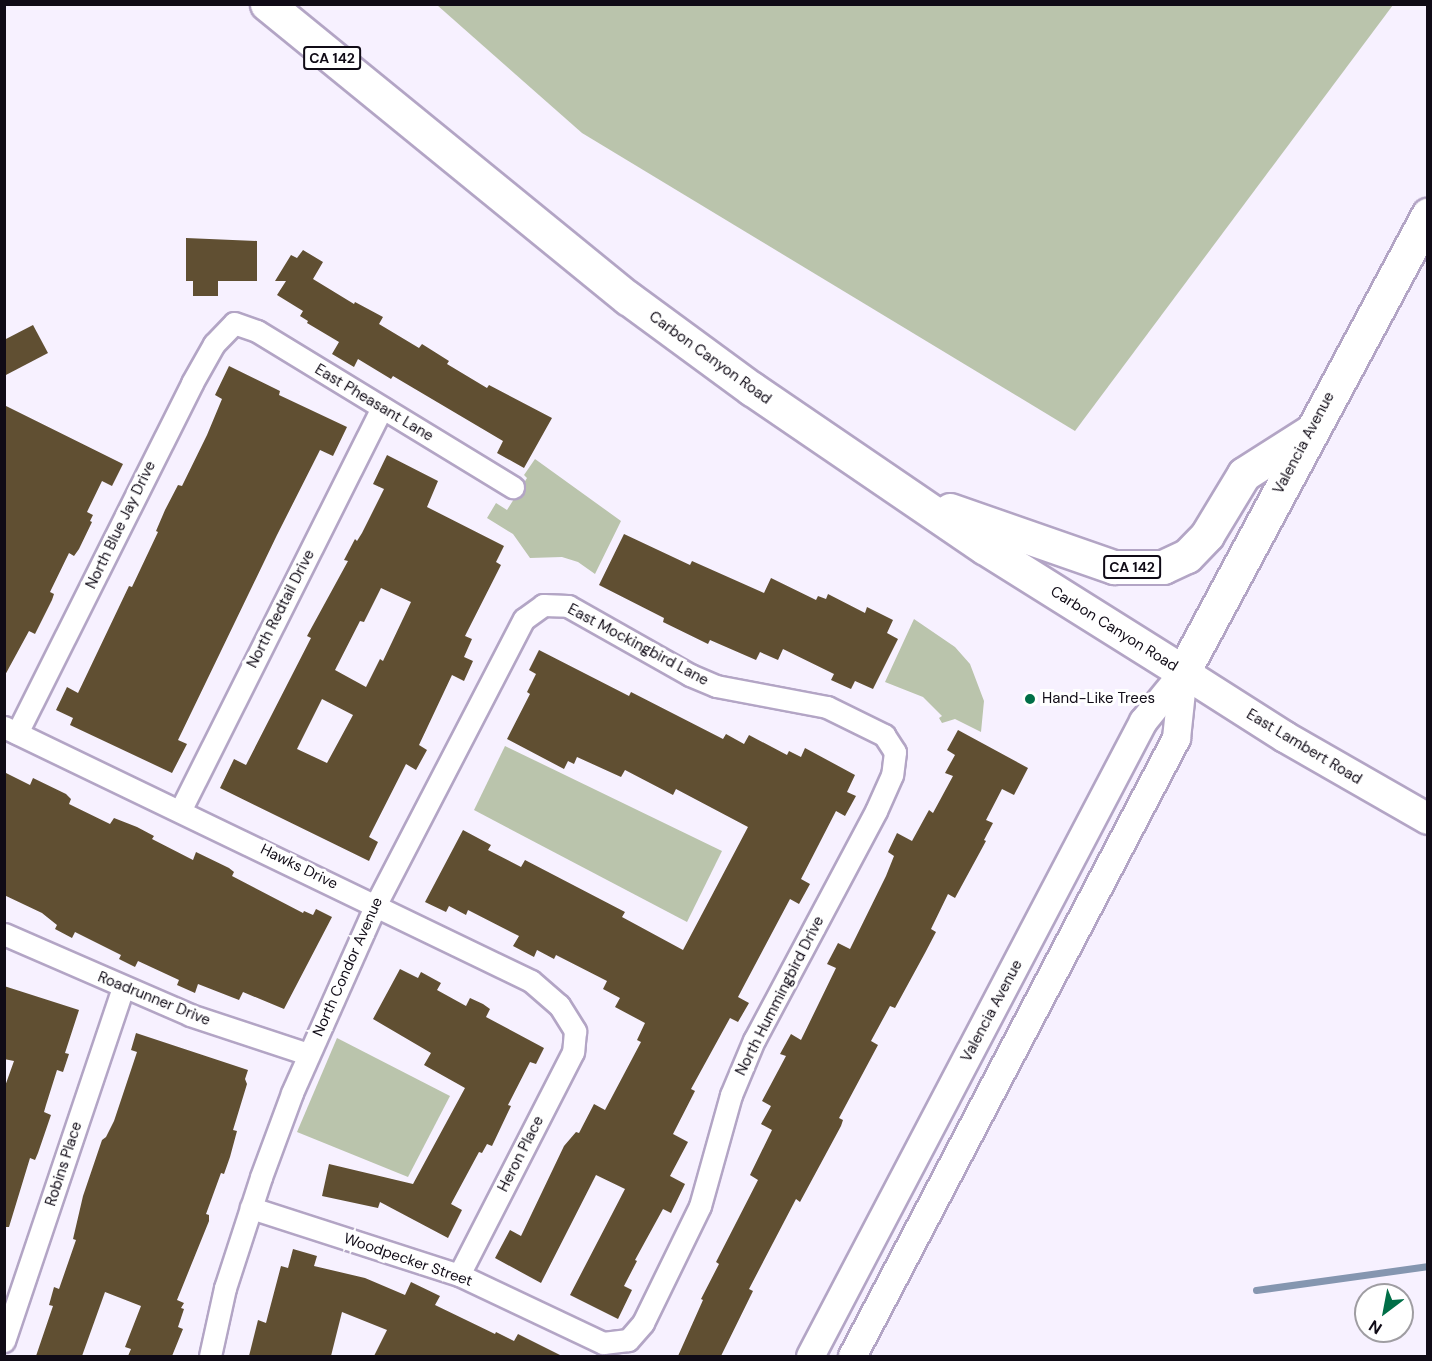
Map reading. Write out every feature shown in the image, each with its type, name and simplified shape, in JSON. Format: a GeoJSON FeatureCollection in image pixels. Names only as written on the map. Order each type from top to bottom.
{"type":"FeatureCollection","features":[{"type":"Feature","properties":{"kind":"main road","name":"Carbon Canyon Road"},"geometry":{"type":"LineString","coordinates":[[267,4],[628,298],[752,389],[984,547],[1183,672]]}},
{"type":"Feature","properties":{"kind":"main road","name":"Valencia Avenue"},"geometry":{"type":"LineString","coordinates":[[1183,672],[1310,431],[1428,215]]}},
{"type":"Feature","properties":{"kind":"main road","name":"CA 142"},"geometry":{"type":"LineString","coordinates":[[909,495],[1114,567],[1163,567],[1187,556],[1207,535],[1244,474],[1310,431]]}},
{"type":"Feature","properties":{"kind":"main road","name":"East Lambert Road"},"geometry":{"type":"LineString","coordinates":[[1183,672],[1285,737],[1428,819]]}},
{"type":"Feature","properties":{"kind":"street","name":"East Pheasant Lane"},"geometry":{"type":"LineString","coordinates":[[234,323],[257,331],[513,488]]}},
{"type":"Feature","properties":{"kind":"street","name":"North Blue Jay Drive"},"geometry":{"type":"LineString","coordinates":[[11,730],[192,382],[214,344],[234,323]]}},
{"type":"Feature","properties":{"kind":"street","name":"North Redtail Drive"},"geometry":{"type":"LineString","coordinates":[[180,811],[382,408]]}},
{"type":"Feature","properties":{"kind":"street","name":"East Mockingbird Lane"},"geometry":{"type":"LineString","coordinates":[[543,605],[568,606],[690,675],[716,686],[826,707],[884,735],[895,752]]}},
{"type":"Feature","properties":{"kind":"street","name":"North Condor Avenue"},"geometry":{"type":"LineString","coordinates":[[210,1356],[225,1288],[292,1093],[375,904],[524,620],[543,605]]}},
{"type":"Feature","properties":{"kind":"street","name":"Valencia Avenue"},"geometry":{"type":"LineString","coordinates":[[810,1356],[1143,721],[1183,672]]}},
{"type":"Feature","properties":{"kind":"street","name":"Valencia Avenue"},"geometry":{"type":"LineString","coordinates":[[852,1356],[1176,738],[1183,672]]}},
{"type":"Feature","properties":{"kind":"street","name":"Hawks Drive"},"geometry":{"type":"LineString","coordinates":[[11,730],[531,981],[559,1005],[575,1031]]}},
{"type":"Feature","properties":{"kind":"street","name":"North Hummingbird Drive"},"geometry":{"type":"LineString","coordinates":[[628,1340],[643,1323],[691,1226],[706,1187],[720,1130],[741,1070],[876,812],[892,775],[895,752]]}},
{"type":"Feature","properties":{"kind":"street","name":"Roadrunner Drive"},"geometry":{"type":"LineString","coordinates":[[4,934],[190,1015],[309,1054]]}},
{"type":"Feature","properties":{"kind":"street","name":"Robins Place"},"geometry":{"type":"LineString","coordinates":[[4,1341],[123,987]]}},
{"type":"Feature","properties":{"kind":"street","name":"Heron Place"},"geometry":{"type":"LineString","coordinates":[[459,1275],[573,1052],[575,1031]]}},
{"type":"Feature","properties":{"kind":"street","name":"Woodpecker Street"},"geometry":{"type":"LineString","coordinates":[[251,1208],[459,1275],[603,1343],[628,1340]]}},
{"type":"Feature","properties":{"kind":"green space"},"geometry":{"type":"Polygon","coordinates":[[[437,5],[1393,5],[1075,431],[582,133],[437,5]]]}},
{"type":"Feature","properties":{"kind":"green space"},"geometry":{"type":"Polygon","coordinates":[[[535,459],[621,521],[595,574],[578,562],[562,557],[530,558],[513,534],[487,518],[496,503],[507,510],[527,478],[524,475],[535,459]]]}},
{"type":"Feature","properties":{"kind":"green space"},"geometry":{"type":"Polygon","coordinates":[[[914,619],[955,647],[970,664],[984,701],[981,732],[955,719],[942,723],[939,718],[942,716],[923,697],[885,682],[914,619]]]}},
{"type":"Feature","properties":{"kind":"green space"},"geometry":{"type":"Polygon","coordinates":[[[505,746],[722,851],[687,922],[474,810],[505,746]]]}},
{"type":"Feature","properties":{"kind":"green space"},"geometry":{"type":"Polygon","coordinates":[[[337,1038],[450,1096],[408,1177],[297,1132],[337,1038]]]}},
{"type":"Feature","properties":{"kind":"building"},"geometry":{"type":"Polygon","coordinates":[[[186,238],[257,241],[257,281],[218,281],[218,296],[193,296],[193,281],[186,281],[186,238]]]}},
{"type":"Feature","properties":{"kind":"building"},"geometry":{"type":"Polygon","coordinates":[[[303,250],[323,262],[313,279],[354,304],[355,302],[383,317],[379,324],[419,348],[422,344],[449,361],[447,364],[487,388],[489,385],[552,418],[524,468],[497,453],[503,441],[393,376],[391,379],[358,359],[354,367],[332,354],[339,342],[307,323],[308,321],[300,316],[303,311],[277,295],[286,281],[275,281],[291,255],[297,258],[303,250]]]}},
{"type":"Feature","properties":{"kind":"building"},"geometry":{"type":"Polygon","coordinates":[[[33,325],[48,353],[4,376],[4,340],[33,325]]]}},
{"type":"Feature","properties":{"kind":"building"},"geometry":{"type":"Polygon","coordinates":[[[229,366],[280,391],[279,395],[347,427],[333,456],[320,450],[277,535],[178,740],[187,744],[172,773],[70,725],[73,718],[56,710],[67,687],[78,693],[129,586],[132,587],[158,532],[156,531],[165,510],[178,485],[182,486],[207,435],[222,399],[215,395],[229,366]]]}},
{"type":"Feature","properties":{"kind":"building"},"geometry":{"type":"Polygon","coordinates":[[[4,405],[123,464],[112,486],[102,481],[87,512],[93,515],[90,521],[92,522],[79,549],[74,556],[69,553],[50,592],[54,594],[52,600],[35,634],[29,631],[4,677],[4,405]]]}},
{"type":"Feature","properties":{"kind":"building"},"geometry":{"type":"Polygon","coordinates":[[[387,455],[438,481],[427,507],[504,546],[496,562],[501,565],[465,636],[472,639],[464,657],[473,661],[464,681],[452,675],[419,745],[427,750],[416,770],[406,764],[369,837],[378,842],[369,861],[220,788],[234,759],[246,765],[311,638],[307,636],[348,561],[344,560],[355,539],[357,541],[362,533],[384,489],[373,484],[387,455]],[[381,588],[364,622],[360,621],[335,670],[366,687],[380,659],[383,661],[411,602],[381,588]],[[322,699],[297,749],[327,763],[353,715],[322,699]]]}},
{"type":"Feature","properties":{"kind":"building"},"geometry":{"type":"Polygon","coordinates":[[[624,534],[690,565],[692,561],[764,593],[771,578],[816,600],[818,596],[826,599],[828,594],[865,613],[867,607],[893,620],[887,633],[898,639],[873,689],[855,681],[851,689],[831,680],[834,674],[783,649],[778,660],[760,652],[756,660],[710,640],[708,644],[663,622],[664,618],[599,585],[624,534]]]}},
{"type":"Feature","properties":{"kind":"building"},"geometry":{"type":"Polygon","coordinates":[[[539,650],[629,696],[631,692],[723,739],[726,734],[744,744],[749,735],[787,755],[789,751],[801,757],[805,748],[855,775],[847,792],[856,796],[845,816],[836,811],[801,879],[810,884],[799,904],[790,899],[738,997],[749,1003],[738,1022],[730,1018],[691,1089],[695,1091],[673,1134],[688,1142],[670,1176],[685,1184],[671,1213],[663,1209],[635,1260],[637,1261],[624,1286],[632,1290],[618,1319],[570,1295],[625,1189],[596,1175],[541,1283],[495,1258],[510,1230],[521,1236],[564,1146],[576,1132],[579,1133],[594,1104],[605,1110],[641,1042],[637,1040],[645,1023],[615,1007],[620,998],[603,989],[607,981],[556,955],[554,959],[537,950],[534,957],[513,946],[519,936],[468,910],[466,915],[449,906],[446,912],[425,902],[463,830],[491,845],[488,850],[521,867],[525,860],[625,912],[622,917],[683,950],[748,827],[676,789],[673,795],[625,770],[621,777],[577,757],[574,764],[568,761],[564,769],[507,739],[530,694],[527,692],[536,674],[529,670],[539,650]]]}},
{"type":"Feature","properties":{"kind":"building"},"geometry":{"type":"Polygon","coordinates":[[[958,730],[1028,768],[1014,795],[1002,789],[986,820],[993,823],[984,840],[986,841],[955,898],[948,894],[931,929],[936,932],[895,1008],[890,1006],[871,1041],[878,1045],[839,1118],[843,1120],[841,1126],[800,1202],[796,1199],[749,1289],[753,1291],[721,1356],[678,1356],[703,1300],[701,1299],[719,1264],[716,1262],[758,1180],[750,1175],[772,1130],[761,1124],[771,1106],[762,1101],[786,1056],[780,1054],[791,1034],[801,1040],[836,968],[827,964],[838,943],[850,949],[886,876],[894,856],[888,852],[897,833],[912,841],[929,810],[933,813],[953,776],[945,773],[955,755],[947,750],[958,730]]]}},
{"type":"Feature","properties":{"kind":"building"},"geometry":{"type":"Polygon","coordinates":[[[4,772],[30,785],[33,778],[66,794],[71,799],[69,804],[110,824],[114,818],[137,827],[154,836],[152,839],[193,860],[196,852],[229,868],[234,872],[232,876],[303,913],[304,911],[313,915],[316,909],[332,917],[284,1009],[243,992],[239,1000],[198,984],[195,993],[177,985],[179,980],[138,961],[135,967],[119,959],[121,955],[75,932],[72,938],[55,929],[57,925],[42,913],[4,895],[4,772]]]}},
{"type":"Feature","properties":{"kind":"building"},"geometry":{"type":"Polygon","coordinates":[[[400,969],[418,978],[421,972],[441,983],[437,990],[466,1006],[470,998],[483,1004],[490,1009],[486,1017],[544,1048],[536,1064],[530,1062],[508,1105],[511,1106],[492,1146],[487,1144],[482,1153],[479,1152],[451,1204],[462,1210],[448,1238],[380,1202],[378,1208],[322,1196],[329,1164],[413,1184],[465,1088],[424,1065],[431,1053],[373,1019],[400,969]]]}},
{"type":"Feature","properties":{"kind":"building"},"geometry":{"type":"Polygon","coordinates":[[[4,986],[79,1010],[65,1053],[69,1054],[63,1072],[57,1070],[44,1112],[51,1115],[35,1160],[30,1158],[9,1227],[4,1227],[4,1089],[14,1061],[4,1059],[4,986]]]}},
{"type":"Feature","properties":{"kind":"building"},"geometry":{"type":"Polygon","coordinates":[[[136,1033],[248,1070],[245,1079],[247,1084],[233,1130],[237,1131],[230,1157],[224,1174],[221,1173],[206,1214],[209,1215],[209,1221],[177,1300],[184,1303],[178,1327],[183,1329],[172,1356],[128,1356],[131,1349],[125,1347],[141,1306],[105,1292],[82,1356],[36,1356],[53,1306],[49,1305],[54,1287],[59,1289],[76,1240],[73,1239],[83,1196],[102,1140],[114,1121],[137,1052],[131,1050],[136,1033]]]}},
{"type":"Feature","properties":{"kind":"building"},"geometry":{"type":"Polygon","coordinates":[[[293,1249],[317,1256],[314,1266],[365,1278],[405,1295],[411,1282],[440,1296],[435,1305],[495,1334],[496,1332],[514,1341],[518,1334],[562,1356],[374,1356],[387,1330],[342,1312],[331,1356],[249,1356],[258,1320],[266,1323],[281,1266],[288,1268],[293,1249]]]}},
{"type":"Feature","properties":{"kind":"waterway"},"geometry":{"type":"LineString","coordinates":[[1256,1290],[1428,1266]]}},
{"type":"Feature","properties":{"kind":"place","name":"Hand-Like Trees"},"geometry":{"type":"Point","coordinates":[1030,699]}}]}
